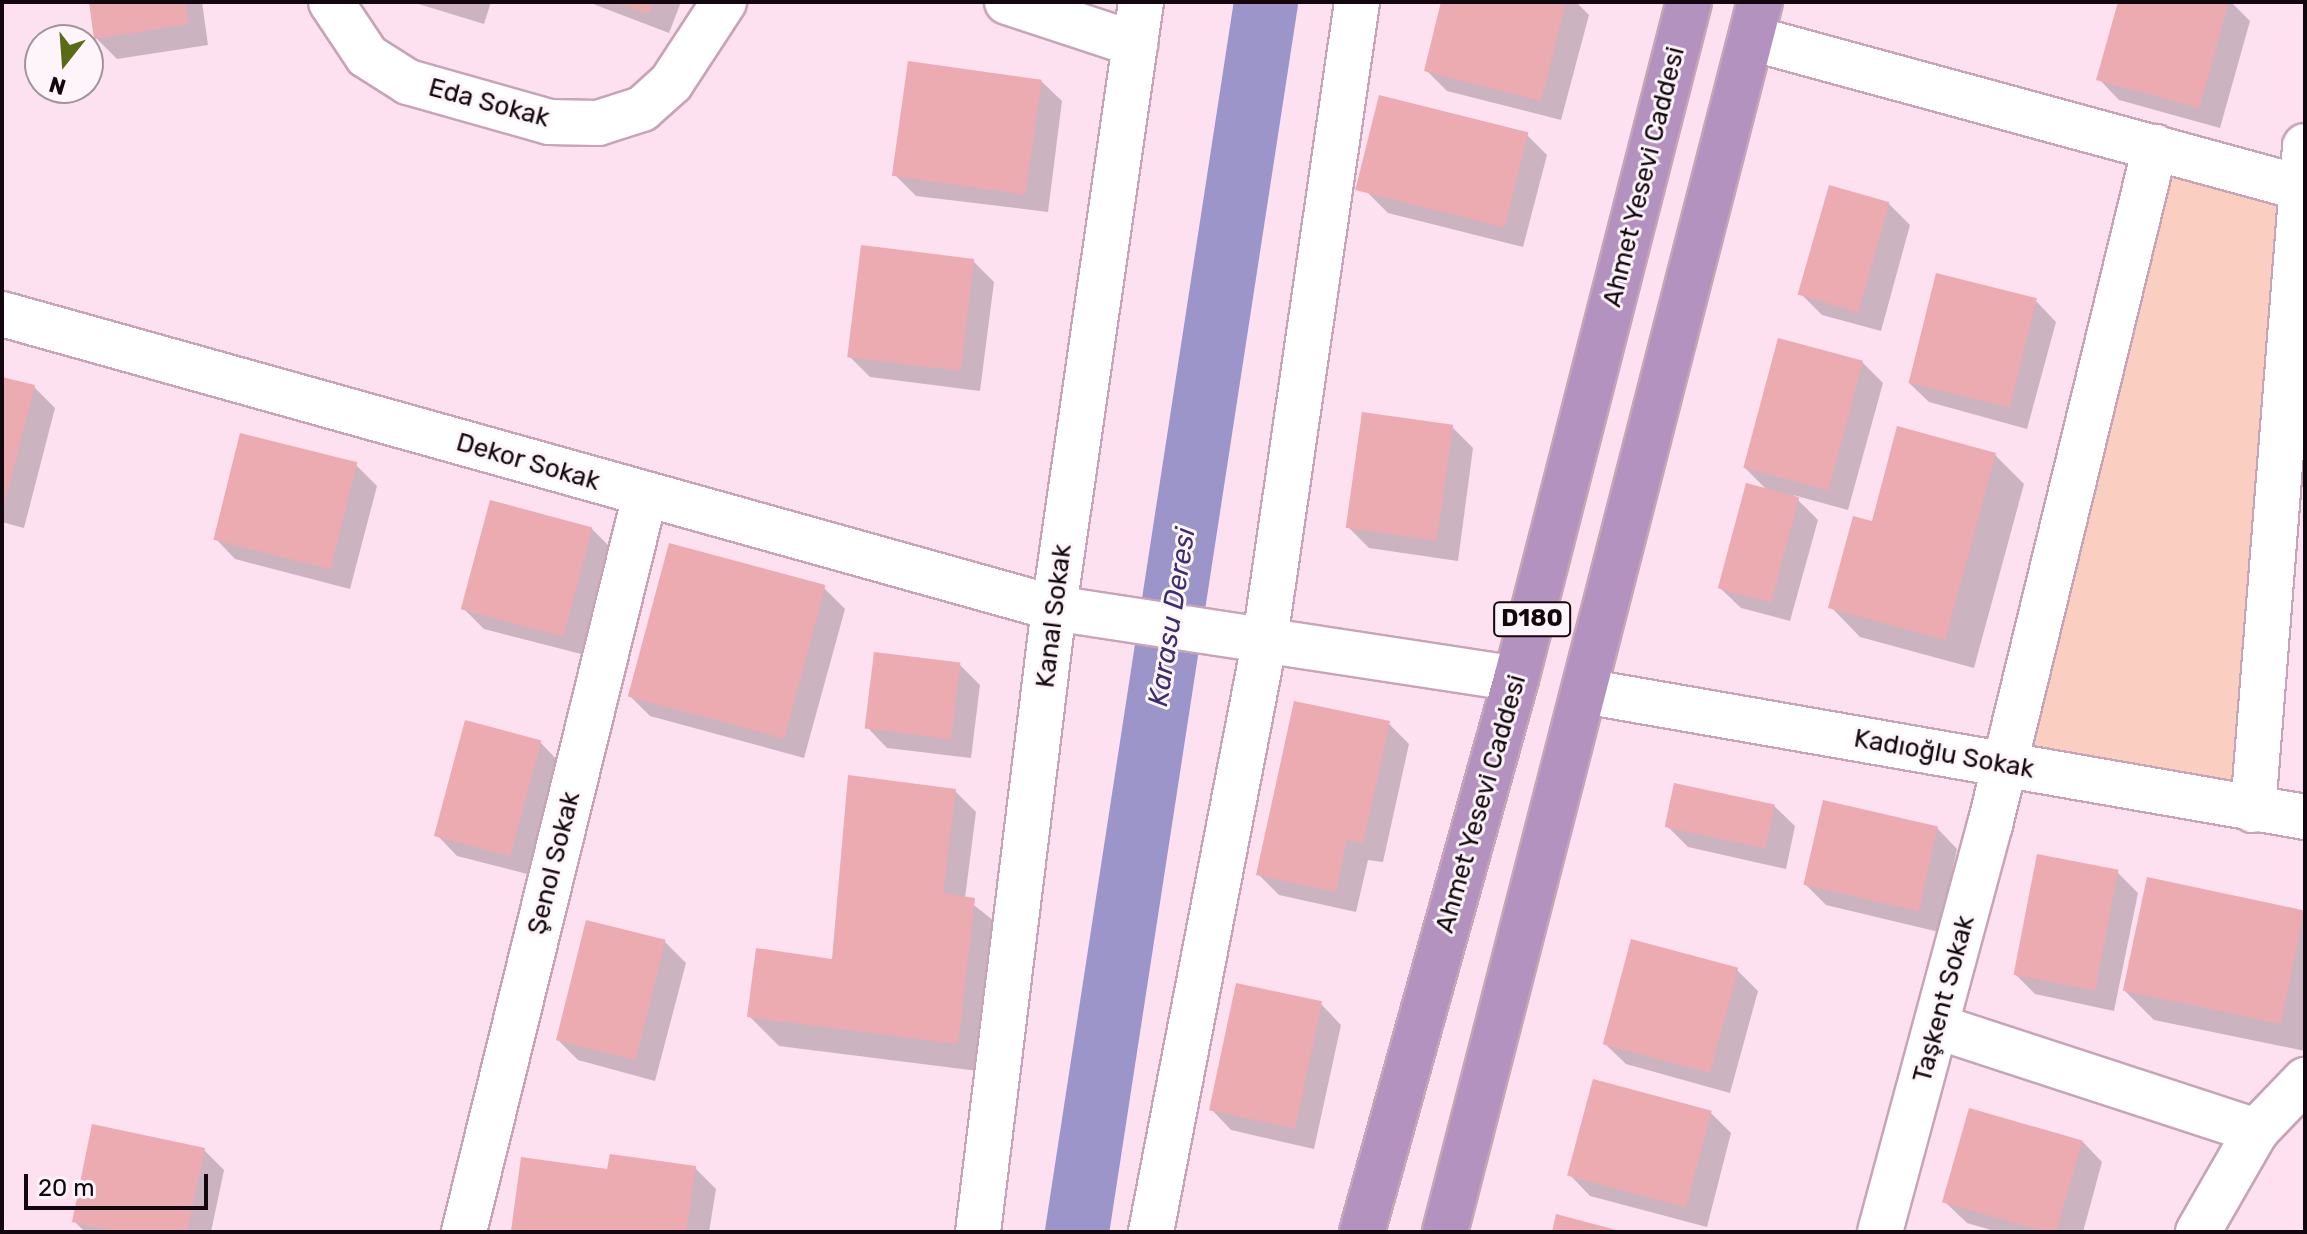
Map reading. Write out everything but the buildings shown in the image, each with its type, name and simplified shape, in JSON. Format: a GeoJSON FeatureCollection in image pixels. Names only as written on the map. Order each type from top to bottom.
{"type":"FeatureCollection","features":[{"type":"Feature","properties":{"kind":"highway","name":"Ahmet Yesevi Caddesi"},"geometry":{"type":"LineString","coordinates":[[1362,1232],[1516,679],[1689,2]]}},
{"type":"Feature","properties":{"kind":"highway","name":"D180"},"geometry":{"type":"LineString","coordinates":[[1445,1232],[1755,20]]}},
{"type":"Feature","properties":{"kind":"street","name":"Eda Sokak"},"geometry":{"type":"LineString","coordinates":[[331,2],[367,56],[408,82],[549,122],[598,123],[642,109],[671,83],[724,2]]}},
{"type":"Feature","properties":{"kind":"street"},"geometry":{"type":"LineString","coordinates":[[1007,2],[1138,23]]}},
{"type":"Feature","properties":{"kind":"street"},"geometry":{"type":"LineString","coordinates":[[1151,1232],[1265,639],[1357,2]]}},
{"type":"Feature","properties":{"kind":"street"},"geometry":{"type":"LineString","coordinates":[[1755,20],[2155,147],[2304,167],[2253,810]]}},
{"type":"Feature","properties":{"kind":"street","name":"Kanal Sokak"},"geometry":{"type":"LineString","coordinates":[[978,1232],[1054,608],[1138,23]]}},
{"type":"Feature","properties":{"kind":"street","name":"Taşkent Sokak"},"geometry":{"type":"LineString","coordinates":[[1880,1232],[1938,1027],[2005,765],[2155,147]]}},
{"type":"Feature","properties":{"kind":"street","name":"Dekor Sokak"},"geometry":{"type":"LineString","coordinates":[[2,314],[1054,608],[1516,679]]}},
{"type":"Feature","properties":{"kind":"street","name":"Şenol Sokak"},"geometry":{"type":"LineString","coordinates":[[464,1232],[645,495]]}},
{"type":"Feature","properties":{"kind":"street","name":"Kadıoğlu Sokak"},"geometry":{"type":"LineString","coordinates":[[1584,691],[2305,817]]}},
{"type":"Feature","properties":{"kind":"street"},"geometry":{"type":"LineString","coordinates":[[1938,1027],[2256,1131]]}},
{"type":"Feature","properties":{"kind":"street"},"geometry":{"type":"LineString","coordinates":[[2198,1232],[2256,1131],[2305,1080]]}},
{"type":"Feature","properties":{"kind":"shaded area"},"geometry":{"type":"Polygon","coordinates":[[[2155,147],[2302,188],[2253,810],[2005,765],[2155,147]]]}},
{"type":"Feature","properties":{"kind":"waterway","name":"Karasu Deresi"},"geometry":{"type":"LineString","coordinates":[[1077,1232],[1266,2]]}}]}
